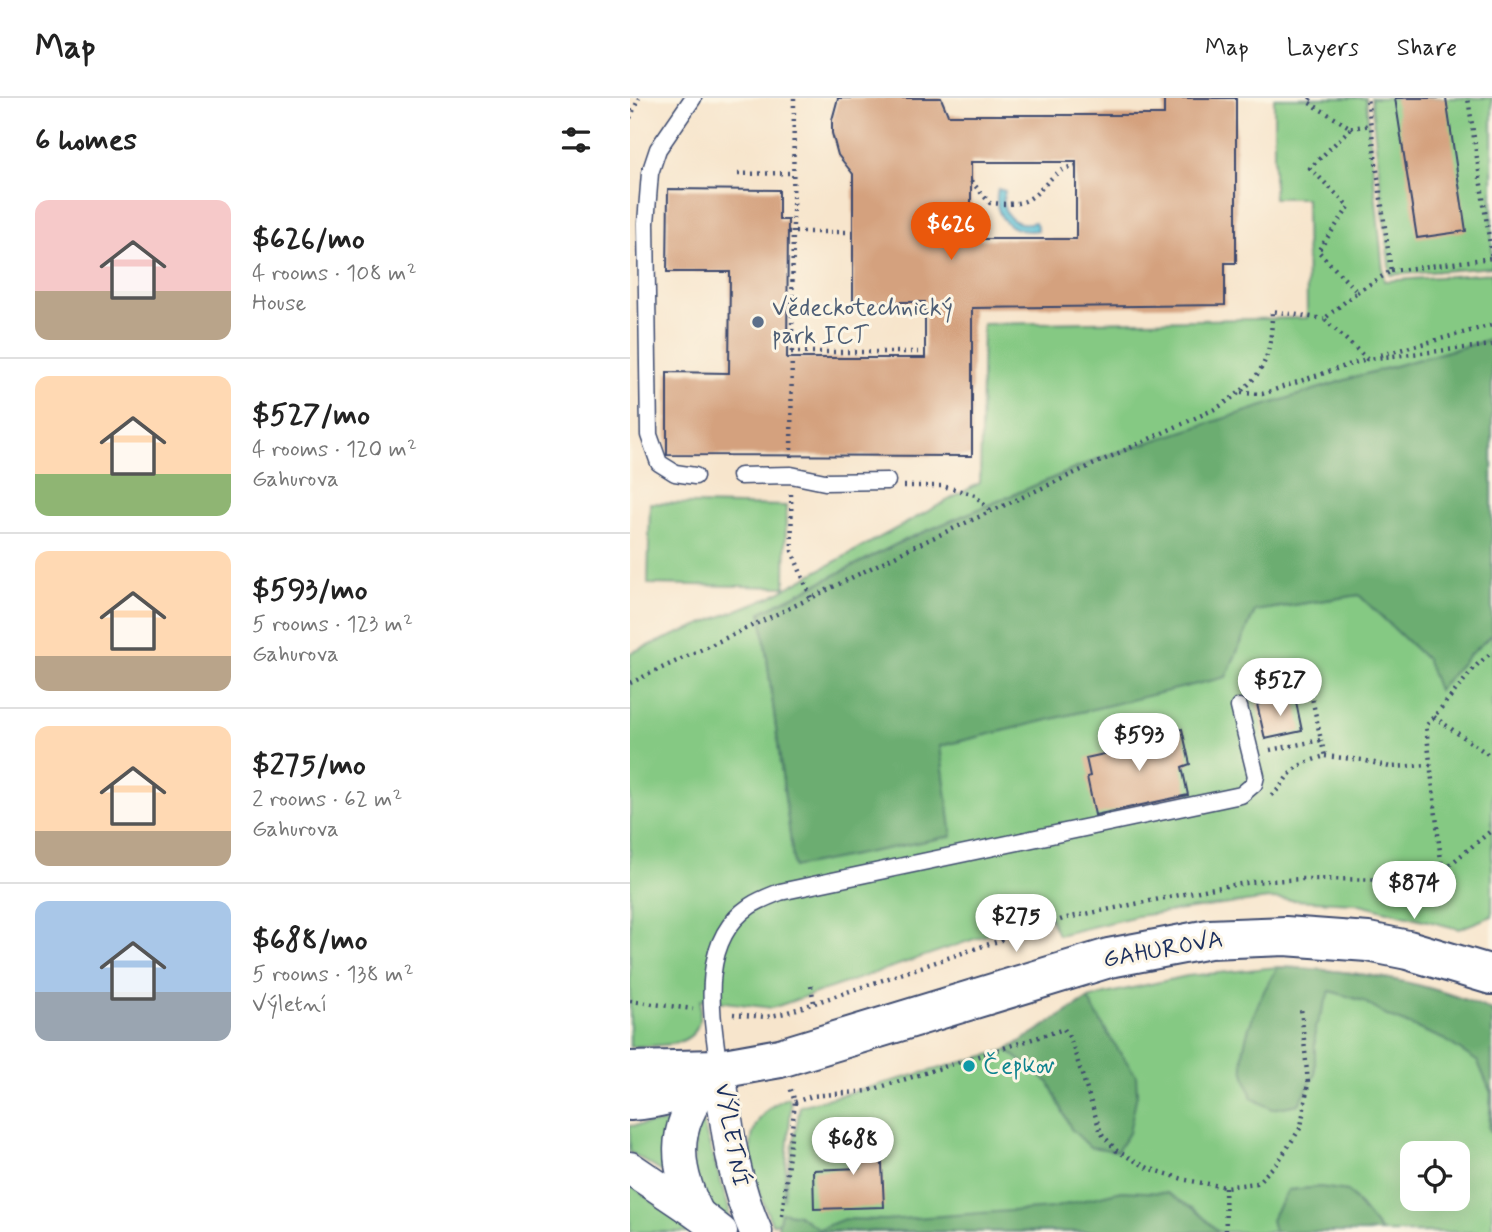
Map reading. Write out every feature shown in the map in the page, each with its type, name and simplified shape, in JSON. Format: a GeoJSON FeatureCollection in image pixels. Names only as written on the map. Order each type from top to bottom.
{"type":"FeatureCollection","features":[{"type":"Feature","properties":{"kind":"street","name":"GAHUROVA"},"geometry":{"type":"LineString","coordinates":[[630,1071],[719,1069],[780,1058],[1109,958],[1209,939],[1285,936],[1368,942],[1408,950],[1492,974]]}},
{"type":"Feature","properties":{"kind":"street","name":"GAHUROVA"},"geometry":{"type":"LineString","coordinates":[[630,1101],[653,1100],[674,1095],[719,1069]]}},
{"type":"Feature","properties":{"kind":"street","name":"VÝLETNÍ"},"geometry":{"type":"LineString","coordinates":[[710,1223],[688,1194],[682,1174],[682,1132],[690,1105],[719,1069]]}},
{"type":"Feature","properties":{"kind":"street","name":"VÝLETNÍ"},"geometry":{"type":"LineString","coordinates":[[719,1069],[733,1164],[743,1203],[770,1228]]}},
{"type":"Feature","properties":{"kind":"street","name":"VÝLETNÍ"},"geometry":{"type":"LineString","coordinates":[[630,1168],[710,1223]]}},
{"type":"Feature","properties":{"kind":"lane"},"geometry":{"type":"LineString","coordinates":[[693,98],[658,149],[650,173],[646,223],[649,435],[659,463],[675,473],[695,476]]}},
{"type":"Feature","properties":{"kind":"lane"},"geometry":{"type":"LineString","coordinates":[[740,476],[791,475],[825,482],[887,481]]}},
{"type":"Feature","properties":{"kind":"lane"},"geometry":{"type":"LineString","coordinates":[[719,1069],[711,1012],[713,972],[722,935],[749,907],[780,892],[1241,794],[1251,787],[1256,776],[1239,708]]}},
{"type":"Feature","properties":{"kind":"path"},"geometry":{"type":"LineString","coordinates":[[630,118],[639,98]]}},
{"type":"Feature","properties":{"kind":"path"},"geometry":{"type":"LineString","coordinates":[[791,456],[794,98]]}},
{"type":"Feature","properties":{"kind":"path"},"geometry":{"type":"LineString","coordinates":[[1311,98],[1308,102],[1351,128]]}},
{"type":"Feature","properties":{"kind":"path"},"geometry":{"type":"LineString","coordinates":[[1367,98],[1391,271]]}},
{"type":"Feature","properties":{"kind":"path"},"geometry":{"type":"LineString","coordinates":[[1324,319],[1357,292],[1391,271],[1492,258],[1468,98]]}},
{"type":"Feature","properties":{"kind":"path"},"geometry":{"type":"LineString","coordinates":[[1357,292],[1318,251],[1349,207],[1310,168],[1351,128],[1371,125]]}},
{"type":"Feature","properties":{"kind":"path"},"geometry":{"type":"LineString","coordinates":[[971,181],[990,203],[1008,204],[1026,200],[1054,175],[1066,167],[1076,166]]}},
{"type":"Feature","properties":{"kind":"path"},"geometry":{"type":"LineString","coordinates":[[738,174],[793,173]]}},
{"type":"Feature","properties":{"kind":"path"},"geometry":{"type":"LineString","coordinates":[[788,232],[853,232]]}},
{"type":"Feature","properties":{"kind":"path"},"geometry":{"type":"LineString","coordinates":[[630,683],[990,511],[1204,414],[1241,393],[1265,365],[1272,341],[1272,311],[1324,319],[1367,359],[1492,345]]}},
{"type":"Feature","properties":{"kind":"path"},"geometry":{"type":"LineString","coordinates":[[1241,393],[1262,394],[1367,359],[1492,325]]}},
{"type":"Feature","properties":{"kind":"path"},"geometry":{"type":"LineString","coordinates":[[791,352],[918,352]]}},
{"type":"Feature","properties":{"kind":"path"},"geometry":{"type":"LineString","coordinates":[[887,481],[892,486],[943,486],[975,495],[990,511]]}},
{"type":"Feature","properties":{"kind":"path"},"geometry":{"type":"LineString","coordinates":[[792,523],[792,551],[811,598]]}},
{"type":"Feature","properties":{"kind":"path"},"geometry":{"type":"LineString","coordinates":[[1443,871],[1426,726],[1477,665],[1492,652]]}},
{"type":"Feature","properties":{"kind":"path"},"geometry":{"type":"LineString","coordinates":[[1294,681],[1308,679],[1325,756]]}},
{"type":"Feature","properties":{"kind":"path"},"geometry":{"type":"LineString","coordinates":[[1434,717],[1492,757]]}},
{"type":"Feature","properties":{"kind":"path"},"geometry":{"type":"LineString","coordinates":[[1251,753],[1321,740]]}},
{"type":"Feature","properties":{"kind":"path"},"geometry":{"type":"LineString","coordinates":[[1251,787],[1265,794],[1274,794],[1299,766],[1325,756],[1363,760],[1390,767],[1431,765]]}},
{"type":"Feature","properties":{"kind":"path"},"geometry":{"type":"LineString","coordinates":[[811,986],[814,1003]]}},
{"type":"Feature","properties":{"kind":"path"},"geometry":{"type":"LineString","coordinates":[[630,1002],[700,1010]]}},
{"type":"Feature","properties":{"kind":"path"},"geometry":{"type":"LineString","coordinates":[[770,1228],[781,1212],[796,1102],[812,1096],[868,1091],[1064,1029],[1070,1038],[1101,1133],[1117,1151],[1148,1168],[1186,1180],[1225,1187],[1257,1183],[1278,1162],[1301,1127],[1308,1083],[1301,1008]]}},
{"type":"Feature","properties":{"kind":"path"},"geometry":{"type":"LineString","coordinates":[[1225,1187],[1226,1232]]}},
{"type":"Feature","properties":{"kind":"green space"},"geometry":{"type":"Polygon","coordinates":[[[1274,98],[1366,98],[1384,281],[1492,273],[1492,339],[1355,377],[1103,457],[905,540],[761,612],[794,866],[951,836],[940,746],[1226,677],[1255,611],[1359,595],[1426,659],[1469,655],[1492,635],[1492,916],[1459,929],[1356,903],[1269,899],[1137,916],[1058,935],[1048,914],[772,1008],[701,999],[698,1024],[686,1039],[668,1044],[630,1047],[630,653],[770,597],[980,483],[983,324],[1307,318],[1306,198],[1274,198],[1274,98]]]}},
{"type":"Feature","properties":{"kind":"green space"},"geometry":{"type":"Polygon","coordinates":[[[1371,98],[1492,98],[1492,267],[1390,275],[1371,98]]]}},
{"type":"Feature","properties":{"kind":"green space"},"geometry":{"type":"Polygon","coordinates":[[[1492,339],[1492,635],[1469,655],[1438,690],[1426,659],[1359,595],[1255,611],[1226,677],[940,746],[952,836],[794,867],[761,612],[905,540],[1103,457],[1355,377],[1492,339]]]}},
{"type":"Feature","properties":{"kind":"green space"},"geometry":{"type":"Polygon","coordinates":[[[650,503],[786,506],[785,587],[648,584],[650,503]]]}},
{"type":"Feature","properties":{"kind":"green space"},"geometry":{"type":"Polygon","coordinates":[[[1278,967],[1388,978],[1441,991],[1492,1011],[1492,1232],[779,1232],[779,1222],[772,1224],[758,1189],[751,1153],[752,1136],[758,1121],[770,1108],[789,1097],[791,1106],[783,1201],[800,1106],[1007,1050],[1088,999],[1187,976],[1278,967]]]}},
{"type":"Feature","properties":{"kind":"green space"},"geometry":{"type":"Polygon","coordinates":[[[1278,967],[1387,978],[1441,991],[1492,1011],[1492,1134],[1489,1129],[1491,1093],[1478,1062],[1445,1040],[1385,1015],[1363,1001],[1330,991],[1315,1028],[1315,1075],[1299,1104],[1272,1109],[1252,1098],[1243,1066],[1245,1042],[1260,1001],[1278,967]]]}},
{"type":"Feature","properties":{"kind":"green space"},"geometry":{"type":"Polygon","coordinates":[[[1088,999],[1136,1075],[1137,1094],[1129,1133],[1117,1151],[1090,1147],[1071,1129],[1049,1083],[1007,1050],[1088,999]]]}},
{"type":"Feature","properties":{"kind":"green space"},"geometry":{"type":"Polygon","coordinates":[[[669,1122],[667,1175],[630,1152],[630,1126],[669,1122]]]}},
{"type":"Feature","properties":{"kind":"green space"},"geometry":{"type":"Polygon","coordinates":[[[703,1124],[729,1209],[729,1217],[724,1218],[713,1210],[693,1169],[696,1125],[703,1124]]]}},
{"type":"Feature","properties":{"kind":"green space"},"geometry":{"type":"Polygon","coordinates":[[[630,1184],[693,1232],[630,1232],[630,1184]]]}},
{"type":"Feature","properties":{"kind":"green space"},"geometry":{"type":"Polygon","coordinates":[[[1320,1187],[1348,1191],[1381,1232],[1274,1232],[1271,1220],[1288,1190],[1320,1187]]]}},
{"type":"Feature","properties":{"kind":"green space"},"geometry":{"type":"Polygon","coordinates":[[[1121,1191],[1167,1193],[1194,1209],[1219,1232],[777,1231],[781,1212],[798,1215],[819,1229],[844,1219],[886,1220],[1052,1208],[1121,1191]]]}},
{"type":"Feature","properties":{"kind":"water"},"geometry":{"type":"Polygon","coordinates":[[[998,189],[1005,191],[1004,206],[1010,217],[1020,223],[1035,222],[1038,230],[1020,230],[1006,222],[998,208],[998,189]]]}},
{"type":"Feature","properties":{"kind":"building"},"geometry":{"type":"Polygon","coordinates":[[[838,98],[941,98],[948,115],[1164,115],[1164,98],[1236,98],[1236,263],[1225,263],[1225,305],[972,308],[972,456],[667,455],[667,372],[729,373],[730,272],[667,272],[668,189],[779,190],[779,220],[788,220],[787,358],[925,358],[925,302],[853,302],[853,174],[838,155],[832,133],[832,120],[838,98]],[[971,162],[971,239],[1076,239],[1076,162],[971,162]]]}},
{"type":"Feature","properties":{"kind":"building"},"geometry":{"type":"Polygon","coordinates":[[[1395,98],[1446,98],[1466,231],[1417,238],[1395,98]]]}},
{"type":"Feature","properties":{"kind":"building"},"geometry":{"type":"Polygon","coordinates":[[[1295,697],[1302,731],[1265,739],[1257,704],[1295,697]]]}},
{"type":"Feature","properties":{"kind":"building"},"geometry":{"type":"Polygon","coordinates":[[[1182,729],[1190,764],[1182,767],[1188,795],[1095,815],[1086,758],[1135,744],[1134,739],[1182,729]]]}},
{"type":"Feature","properties":{"kind":"building"},"geometry":{"type":"Polygon","coordinates":[[[875,1123],[882,1164],[884,1207],[814,1209],[813,1170],[859,1168],[851,1126],[875,1123]]]}},
{"type":"Feature","properties":{"kind":"place","name":"Vědeckotechnický park ICT"},"geometry":{"type":"Point","coordinates":[758,322]}},
{"type":"Feature","properties":{"kind":"place","name":"Čepkov"},"geometry":{"type":"Point","coordinates":[969,1066]}}]}
